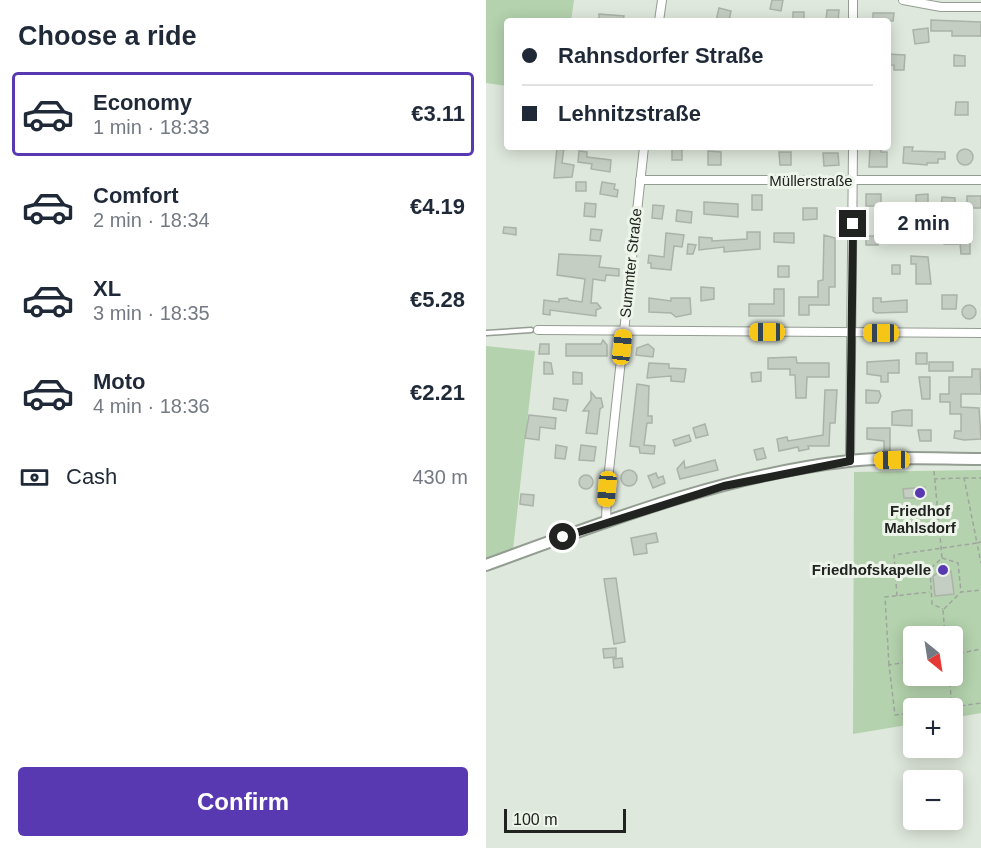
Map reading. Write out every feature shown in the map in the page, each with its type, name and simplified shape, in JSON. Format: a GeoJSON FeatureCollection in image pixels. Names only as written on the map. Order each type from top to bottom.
{"type":"FeatureCollection","features":[{"type":"Feature","properties":{"kind":"street"},"geometry":{"type":"LineString","coordinates":[[659,18],[662,0]]}},
{"type":"Feature","properties":{"kind":"street"},"geometry":{"type":"LineString","coordinates":[[854,0],[854,18]]}},
{"type":"Feature","properties":{"kind":"street"},"geometry":{"type":"LineString","coordinates":[[903,0],[941,7],[981,7]]}},
{"type":"Feature","properties":{"kind":"street","name":"Summter Straße"},"geometry":{"type":"LineString","coordinates":[[606,522],[644,150]]}},
{"type":"Feature","properties":{"kind":"street"},"geometry":{"type":"LineString","coordinates":[[850,461],[853,150]]}},
{"type":"Feature","properties":{"kind":"street","name":"Müllerstraße"},"geometry":{"type":"LineString","coordinates":[[640,180],[981,180]]}},
{"type":"Feature","properties":{"kind":"street"},"geometry":{"type":"LineString","coordinates":[[535,330],[981,333]]}},
{"type":"Feature","properties":{"kind":"street"},"geometry":{"type":"LineString","coordinates":[[486,564],[606,522],[724,486],[850,461],[981,459]]}},
{"type":"Feature","properties":{"kind":"lane"},"geometry":{"type":"LineString","coordinates":[[486,333],[535,330]]}},
{"type":"Feature","properties":{"kind":"path"},"geometry":{"type":"LineString","coordinates":[[933,471],[942,558]]}},
{"type":"Feature","properties":{"kind":"path"},"geometry":{"type":"LineString","coordinates":[[934,478],[981,478]]}},
{"type":"Feature","properties":{"kind":"path"},"geometry":{"type":"LineString","coordinates":[[964,478],[981,563]]}},
{"type":"Feature","properties":{"kind":"path"},"geometry":{"type":"LineString","coordinates":[[897,596],[894,555],[981,542]]}},
{"type":"Feature","properties":{"kind":"path"},"geometry":{"type":"LineString","coordinates":[[942,558],[958,563],[961,592]]}},
{"type":"Feature","properties":{"kind":"path"},"geometry":{"type":"LineString","coordinates":[[942,558],[930,569],[932,604],[943,609]]}},
{"type":"Feature","properties":{"kind":"path"},"geometry":{"type":"LineString","coordinates":[[943,609],[961,592],[981,590]]}},
{"type":"Feature","properties":{"kind":"path"},"geometry":{"type":"LineString","coordinates":[[903,714],[895,715],[885,597],[931,592]]}},
{"type":"Feature","properties":{"kind":"path"},"geometry":{"type":"LineString","coordinates":[[943,609],[944,626]]}},
{"type":"Feature","properties":{"kind":"path"},"geometry":{"type":"LineString","coordinates":[[963,653],[981,649]]}},
{"type":"Feature","properties":{"kind":"path"},"geometry":{"type":"LineString","coordinates":[[889,665],[903,663]]}},
{"type":"Feature","properties":{"kind":"path"},"geometry":{"type":"LineString","coordinates":[[963,705],[981,703]]}},
{"type":"Feature","properties":{"kind":"green space"},"geometry":{"type":"Polygon","coordinates":[[[486,0],[574,0],[571,18],[504,18],[504,86],[486,83],[486,0]]]}},
{"type":"Feature","properties":{"kind":"green space"},"geometry":{"type":"Polygon","coordinates":[[[486,346],[535,351],[513,550],[486,559],[486,346]]]}},
{"type":"Feature","properties":{"kind":"green space"},"geometry":{"type":"Polygon","coordinates":[[[981,470],[981,713],[963,716],[963,698],[903,698],[903,726],[853,734],[854,472],[981,470]]]}},
{"type":"Feature","properties":{"kind":"building"},"geometry":{"type":"Polygon","coordinates":[[[772,0],[783,0],[781,11],[770,9],[772,0]]]}},
{"type":"Feature","properties":{"kind":"building"},"geometry":{"type":"Polygon","coordinates":[[[719,8],[731,11],[730,18],[717,18],[719,8]]]}},
{"type":"Feature","properties":{"kind":"building"},"geometry":{"type":"Polygon","coordinates":[[[827,10],[839,10],[838,18],[826,18],[827,10]]]}},
{"type":"Feature","properties":{"kind":"building"},"geometry":{"type":"Polygon","coordinates":[[[793,12],[804,12],[804,18],[793,18],[793,12]]]}},
{"type":"Feature","properties":{"kind":"building"},"geometry":{"type":"Polygon","coordinates":[[[873,13],[894,13],[893,21],[891,18],[873,18],[873,13]]]}},
{"type":"Feature","properties":{"kind":"building"},"geometry":{"type":"Polygon","coordinates":[[[599,14],[624,16],[624,18],[599,18],[599,14]]]}},
{"type":"Feature","properties":{"kind":"building"},"geometry":{"type":"Polygon","coordinates":[[[931,20],[981,22],[981,36],[952,36],[952,31],[931,31],[931,20]]]}},
{"type":"Feature","properties":{"kind":"building"},"geometry":{"type":"Polygon","coordinates":[[[928,28],[929,42],[915,44],[913,30],[928,28]]]}},
{"type":"Feature","properties":{"kind":"building"},"geometry":{"type":"Polygon","coordinates":[[[891,54],[905,55],[904,70],[894,70],[894,65],[891,65],[891,54]]]}},
{"type":"Feature","properties":{"kind":"building"},"geometry":{"type":"Polygon","coordinates":[[[954,55],[965,56],[965,66],[954,66],[954,55]]]}},
{"type":"Feature","properties":{"kind":"building"},"geometry":{"type":"Polygon","coordinates":[[[956,102],[968,102],[968,115],[955,115],[956,102]]]}},
{"type":"Feature","properties":{"kind":"building"},"geometry":{"type":"Polygon","coordinates":[[[904,147],[913,147],[912,151],[945,152],[945,159],[938,159],[938,163],[927,163],[927,165],[903,163],[904,147]]]}},
{"type":"Feature","properties":{"kind":"building"},"geometry":{"type":"Polygon","coordinates":[[[965,149],[973,157],[965,165],[957,157],[965,149]]]}},
{"type":"Feature","properties":{"kind":"building"},"geometry":{"type":"Polygon","coordinates":[[[557,150],[564,150],[562,163],[574,165],[572,177],[554,178],[557,150]]]}},
{"type":"Feature","properties":{"kind":"building"},"geometry":{"type":"Polygon","coordinates":[[[672,150],[682,150],[682,160],[672,160],[672,150]]]}},
{"type":"Feature","properties":{"kind":"building"},"geometry":{"type":"Polygon","coordinates":[[[870,150],[887,152],[887,167],[869,167],[870,150]]]}},
{"type":"Feature","properties":{"kind":"building"},"geometry":{"type":"Polygon","coordinates":[[[579,151],[587,152],[587,157],[611,160],[610,172],[591,169],[592,164],[578,162],[579,151]]]}},
{"type":"Feature","properties":{"kind":"building"},"geometry":{"type":"Polygon","coordinates":[[[708,151],[721,152],[721,165],[708,165],[708,151]]]}},
{"type":"Feature","properties":{"kind":"building"},"geometry":{"type":"Polygon","coordinates":[[[779,152],[791,152],[791,165],[780,165],[779,152]]]}},
{"type":"Feature","properties":{"kind":"building"},"geometry":{"type":"Polygon","coordinates":[[[823,153],[838,153],[839,165],[824,166],[823,153]]]}},
{"type":"Feature","properties":{"kind":"building"},"geometry":{"type":"Polygon","coordinates":[[[576,182],[586,182],[586,191],[576,191],[576,182]]]}},
{"type":"Feature","properties":{"kind":"building"},"geometry":{"type":"Polygon","coordinates":[[[602,182],[615,184],[614,189],[618,190],[617,197],[600,194],[602,182]]]}},
{"type":"Feature","properties":{"kind":"building"},"geometry":{"type":"Polygon","coordinates":[[[866,194],[881,194],[881,206],[866,206],[866,194]]]}},
{"type":"Feature","properties":{"kind":"building"},"geometry":{"type":"Polygon","coordinates":[[[928,194],[928,207],[916,207],[916,195],[928,194]]]}},
{"type":"Feature","properties":{"kind":"building"},"geometry":{"type":"Polygon","coordinates":[[[752,195],[762,195],[762,210],[752,210],[752,195]]]}},
{"type":"Feature","properties":{"kind":"building"},"geometry":{"type":"Polygon","coordinates":[[[967,196],[981,196],[981,208],[967,208],[967,196]]]}},
{"type":"Feature","properties":{"kind":"building"},"geometry":{"type":"Polygon","coordinates":[[[942,197],[955,198],[955,210],[941,210],[942,197]]]}},
{"type":"Feature","properties":{"kind":"building"},"geometry":{"type":"Polygon","coordinates":[[[704,202],[738,204],[738,217],[704,214],[704,202]]]}},
{"type":"Feature","properties":{"kind":"building"},"geometry":{"type":"Polygon","coordinates":[[[585,203],[596,204],[595,217],[584,216],[585,203]]]}},
{"type":"Feature","properties":{"kind":"building"},"geometry":{"type":"Polygon","coordinates":[[[653,205],[664,206],[662,219],[652,218],[653,205]]]}},
{"type":"Feature","properties":{"kind":"building"},"geometry":{"type":"Polygon","coordinates":[[[803,208],[817,208],[817,219],[803,220],[803,208]]]}},
{"type":"Feature","properties":{"kind":"building"},"geometry":{"type":"Polygon","coordinates":[[[677,210],[692,212],[691,223],[676,221],[677,210]]]}},
{"type":"Feature","properties":{"kind":"building"},"geometry":{"type":"Polygon","coordinates":[[[886,213],[905,213],[905,221],[886,223],[886,213]]]}},
{"type":"Feature","properties":{"kind":"building"},"geometry":{"type":"Polygon","coordinates":[[[944,225],[958,226],[958,244],[944,244],[944,225]]]}},
{"type":"Feature","properties":{"kind":"building"},"geometry":{"type":"Polygon","coordinates":[[[504,227],[516,228],[516,235],[503,233],[504,227]]]}},
{"type":"Feature","properties":{"kind":"building"},"geometry":{"type":"Polygon","coordinates":[[[930,228],[931,242],[916,242],[916,229],[930,228]]]}},
{"type":"Feature","properties":{"kind":"building"},"geometry":{"type":"Polygon","coordinates":[[[591,229],[602,230],[600,241],[590,240],[591,229]]]}},
{"type":"Feature","properties":{"kind":"building"},"geometry":{"type":"Polygon","coordinates":[[[747,232],[760,232],[760,249],[724,252],[724,247],[699,250],[699,237],[712,238],[712,241],[747,239],[747,232]]]}},
{"type":"Feature","properties":{"kind":"building"},"geometry":{"type":"Polygon","coordinates":[[[666,233],[684,235],[682,247],[674,246],[671,270],[651,268],[651,263],[648,263],[649,255],[664,257],[666,233]]]}},
{"type":"Feature","properties":{"kind":"building"},"geometry":{"type":"Polygon","coordinates":[[[774,233],[794,233],[794,243],[774,242],[774,233]]]}},
{"type":"Feature","properties":{"kind":"building"},"geometry":{"type":"Polygon","coordinates":[[[824,235],[835,238],[835,287],[829,287],[829,305],[809,305],[809,315],[799,315],[799,297],[818,297],[818,281],[823,280],[824,235]]]}},
{"type":"Feature","properties":{"kind":"building"},"geometry":{"type":"Polygon","coordinates":[[[866,236],[882,236],[878,245],[866,245],[866,236]]]}},
{"type":"Feature","properties":{"kind":"building"},"geometry":{"type":"Polygon","coordinates":[[[970,242],[970,254],[961,254],[960,243],[970,242]]]}},
{"type":"Feature","properties":{"kind":"building"},"geometry":{"type":"Polygon","coordinates":[[[688,244],[696,245],[693,254],[687,254],[688,244]]]}},
{"type":"Feature","properties":{"kind":"building"},"geometry":{"type":"Polygon","coordinates":[[[559,254],[601,256],[599,267],[619,269],[619,276],[606,275],[605,281],[593,279],[591,303],[597,303],[601,308],[596,310],[596,316],[550,310],[550,315],[543,314],[544,300],[559,302],[559,299],[567,298],[582,302],[585,279],[557,275],[559,254]]]}},
{"type":"Feature","properties":{"kind":"building"},"geometry":{"type":"Polygon","coordinates":[[[911,256],[928,257],[931,284],[916,284],[916,264],[911,264],[911,256]]]}},
{"type":"Feature","properties":{"kind":"building"},"geometry":{"type":"Polygon","coordinates":[[[892,265],[900,265],[900,274],[892,274],[892,265]]]}},
{"type":"Feature","properties":{"kind":"building"},"geometry":{"type":"Polygon","coordinates":[[[778,266],[789,266],[789,277],[778,277],[778,266]]]}},
{"type":"Feature","properties":{"kind":"building"},"geometry":{"type":"Polygon","coordinates":[[[701,287],[714,288],[714,299],[701,301],[701,287]]]}},
{"type":"Feature","properties":{"kind":"building"},"geometry":{"type":"Polygon","coordinates":[[[774,289],[784,289],[784,316],[749,316],[749,304],[774,304],[774,289]]]}},
{"type":"Feature","properties":{"kind":"building"},"geometry":{"type":"Polygon","coordinates":[[[942,295],[957,295],[956,309],[942,309],[942,295]]]}},
{"type":"Feature","properties":{"kind":"building"},"geometry":{"type":"Polygon","coordinates":[[[649,298],[671,301],[671,298],[690,298],[691,314],[676,317],[671,313],[649,312],[649,298]]]}},
{"type":"Feature","properties":{"kind":"building"},"geometry":{"type":"Polygon","coordinates":[[[873,298],[881,298],[881,302],[907,300],[907,312],[876,313],[873,311],[873,298]]]}},
{"type":"Feature","properties":{"kind":"building"},"geometry":{"type":"Polygon","coordinates":[[[969,305],[974,307],[976,312],[974,317],[969,319],[964,317],[962,312],[964,307],[969,305]]]}},
{"type":"Feature","properties":{"kind":"building"},"geometry":{"type":"Polygon","coordinates":[[[603,340],[607,345],[607,356],[566,356],[566,344],[601,344],[603,340]]]}},
{"type":"Feature","properties":{"kind":"building"},"geometry":{"type":"Polygon","coordinates":[[[540,344],[549,344],[549,354],[539,354],[540,344]]]}},
{"type":"Feature","properties":{"kind":"building"},"geometry":{"type":"Polygon","coordinates":[[[648,344],[654,349],[653,357],[636,355],[637,348],[648,344]]]}},
{"type":"Feature","properties":{"kind":"building"},"geometry":{"type":"Polygon","coordinates":[[[916,353],[927,353],[927,364],[916,364],[916,353]]]}},
{"type":"Feature","properties":{"kind":"building"},"geometry":{"type":"Polygon","coordinates":[[[796,357],[797,363],[829,363],[829,377],[807,377],[806,398],[796,398],[795,375],[790,375],[790,369],[768,369],[768,358],[796,357]]]}},
{"type":"Feature","properties":{"kind":"building"},"geometry":{"type":"Polygon","coordinates":[[[899,360],[899,373],[888,373],[888,382],[881,382],[881,376],[867,374],[867,362],[899,360]]]}},
{"type":"Feature","properties":{"kind":"building"},"geometry":{"type":"Polygon","coordinates":[[[544,362],[551,363],[553,374],[544,374],[544,362]]]}},
{"type":"Feature","properties":{"kind":"building"},"geometry":{"type":"Polygon","coordinates":[[[929,362],[953,362],[953,371],[929,371],[929,362]]]}},
{"type":"Feature","properties":{"kind":"building"},"geometry":{"type":"Polygon","coordinates":[[[649,363],[669,364],[669,368],[686,369],[684,382],[671,381],[671,376],[647,378],[649,363]]]}},
{"type":"Feature","properties":{"kind":"building"},"geometry":{"type":"Polygon","coordinates":[[[972,369],[980,369],[981,394],[961,394],[961,407],[979,408],[981,439],[964,440],[954,438],[955,431],[961,431],[961,414],[950,414],[950,402],[940,402],[940,394],[949,394],[949,377],[972,377],[972,369]]]}},
{"type":"Feature","properties":{"kind":"building"},"geometry":{"type":"Polygon","coordinates":[[[573,372],[582,373],[582,384],[573,384],[573,372]]]}},
{"type":"Feature","properties":{"kind":"building"},"geometry":{"type":"Polygon","coordinates":[[[761,372],[761,381],[752,382],[751,373],[761,372]]]}},
{"type":"Feature","properties":{"kind":"building"},"geometry":{"type":"Polygon","coordinates":[[[919,377],[930,377],[930,399],[922,399],[919,377]]]}},
{"type":"Feature","properties":{"kind":"building"},"geometry":{"type":"Polygon","coordinates":[[[637,384],[649,386],[648,416],[652,416],[652,423],[647,423],[644,445],[655,446],[654,454],[640,453],[639,447],[630,446],[637,384]]]}},
{"type":"Feature","properties":{"kind":"building"},"geometry":{"type":"Polygon","coordinates":[[[825,390],[837,390],[835,423],[830,423],[829,446],[808,446],[809,449],[799,451],[798,447],[779,451],[777,439],[787,437],[788,441],[823,435],[825,390]]]}},
{"type":"Feature","properties":{"kind":"building"},"geometry":{"type":"Polygon","coordinates":[[[866,390],[879,391],[881,396],[878,403],[866,403],[866,390]]]}},
{"type":"Feature","properties":{"kind":"building"},"geometry":{"type":"Polygon","coordinates":[[[591,392],[596,398],[601,398],[603,407],[600,409],[597,434],[586,433],[589,411],[583,411],[591,400],[591,392]]]}},
{"type":"Feature","properties":{"kind":"building"},"geometry":{"type":"Polygon","coordinates":[[[554,398],[568,400],[566,411],[553,409],[554,398]]]}},
{"type":"Feature","properties":{"kind":"building"},"geometry":{"type":"Polygon","coordinates":[[[912,410],[912,426],[892,425],[892,412],[912,410]]]}},
{"type":"Feature","properties":{"kind":"building"},"geometry":{"type":"Polygon","coordinates":[[[529,415],[556,418],[555,429],[540,427],[539,440],[525,438],[529,415]]]}},
{"type":"Feature","properties":{"kind":"building"},"geometry":{"type":"Polygon","coordinates":[[[705,424],[708,435],[696,438],[693,428],[705,424]]]}},
{"type":"Feature","properties":{"kind":"building"},"geometry":{"type":"Polygon","coordinates":[[[867,428],[890,428],[890,451],[884,451],[884,441],[867,439],[867,428]]]}},
{"type":"Feature","properties":{"kind":"building"},"geometry":{"type":"Polygon","coordinates":[[[918,430],[931,430],[931,441],[920,441],[918,430]]]}},
{"type":"Feature","properties":{"kind":"building"},"geometry":{"type":"Polygon","coordinates":[[[689,435],[691,441],[675,446],[673,440],[689,435]]]}},
{"type":"Feature","properties":{"kind":"building"},"geometry":{"type":"Polygon","coordinates":[[[556,445],[567,447],[565,459],[555,458],[556,445]]]}},
{"type":"Feature","properties":{"kind":"building"},"geometry":{"type":"Polygon","coordinates":[[[581,445],[596,447],[594,461],[579,460],[581,445]]]}},
{"type":"Feature","properties":{"kind":"building"},"geometry":{"type":"Polygon","coordinates":[[[763,448],[766,458],[757,460],[754,450],[763,448]]]}},
{"type":"Feature","properties":{"kind":"building"},"geometry":{"type":"Polygon","coordinates":[[[715,460],[718,470],[680,479],[677,469],[684,461],[685,468],[715,460]]]}},
{"type":"Feature","properties":{"kind":"building"},"geometry":{"type":"Polygon","coordinates":[[[629,470],[635,472],[637,478],[635,484],[629,486],[623,484],[621,478],[623,472],[629,470]]]}},
{"type":"Feature","properties":{"kind":"building"},"geometry":{"type":"Polygon","coordinates":[[[656,473],[658,478],[663,476],[665,483],[653,488],[648,476],[656,473]]]}},
{"type":"Feature","properties":{"kind":"building"},"geometry":{"type":"Polygon","coordinates":[[[586,475],[591,477],[593,482],[591,487],[586,489],[581,487],[579,482],[581,477],[586,475]]]}},
{"type":"Feature","properties":{"kind":"building"},"geometry":{"type":"Polygon","coordinates":[[[925,487],[925,498],[904,498],[903,489],[925,487]]]}},
{"type":"Feature","properties":{"kind":"building"},"geometry":{"type":"Polygon","coordinates":[[[521,494],[534,495],[533,506],[520,504],[521,494]]]}},
{"type":"Feature","properties":{"kind":"building"},"geometry":{"type":"Polygon","coordinates":[[[656,533],[658,542],[646,544],[647,553],[634,555],[631,538],[656,533]]]}},
{"type":"Feature","properties":{"kind":"building"},"geometry":{"type":"Polygon","coordinates":[[[942,563],[948,572],[951,571],[954,594],[935,596],[933,576],[938,573],[942,563]]]}},
{"type":"Feature","properties":{"kind":"building"},"geometry":{"type":"Polygon","coordinates":[[[616,578],[625,642],[614,644],[604,579],[616,578]]]}},
{"type":"Feature","properties":{"kind":"building"},"geometry":{"type":"Polygon","coordinates":[[[616,648],[616,657],[604,658],[603,649],[616,648]]]}},
{"type":"Feature","properties":{"kind":"building"},"geometry":{"type":"Polygon","coordinates":[[[622,658],[623,667],[614,668],[613,659],[622,658]]]}},
{"type":"Feature","properties":{"kind":"place","name":"Friedhof Mahlsdorf"},"geometry":{"type":"Point","coordinates":[920,493]}},
{"type":"Feature","properties":{"kind":"place","name":"Friedhofskapelle"},"geometry":{"type":"Point","coordinates":[943,570]}},
{"type":"Feature","properties":{"kind":"route"},"geometry":{"type":"LineString","coordinates":[[563,537],[724,486],[784,472],[850,461],[853,224]]}}]}
